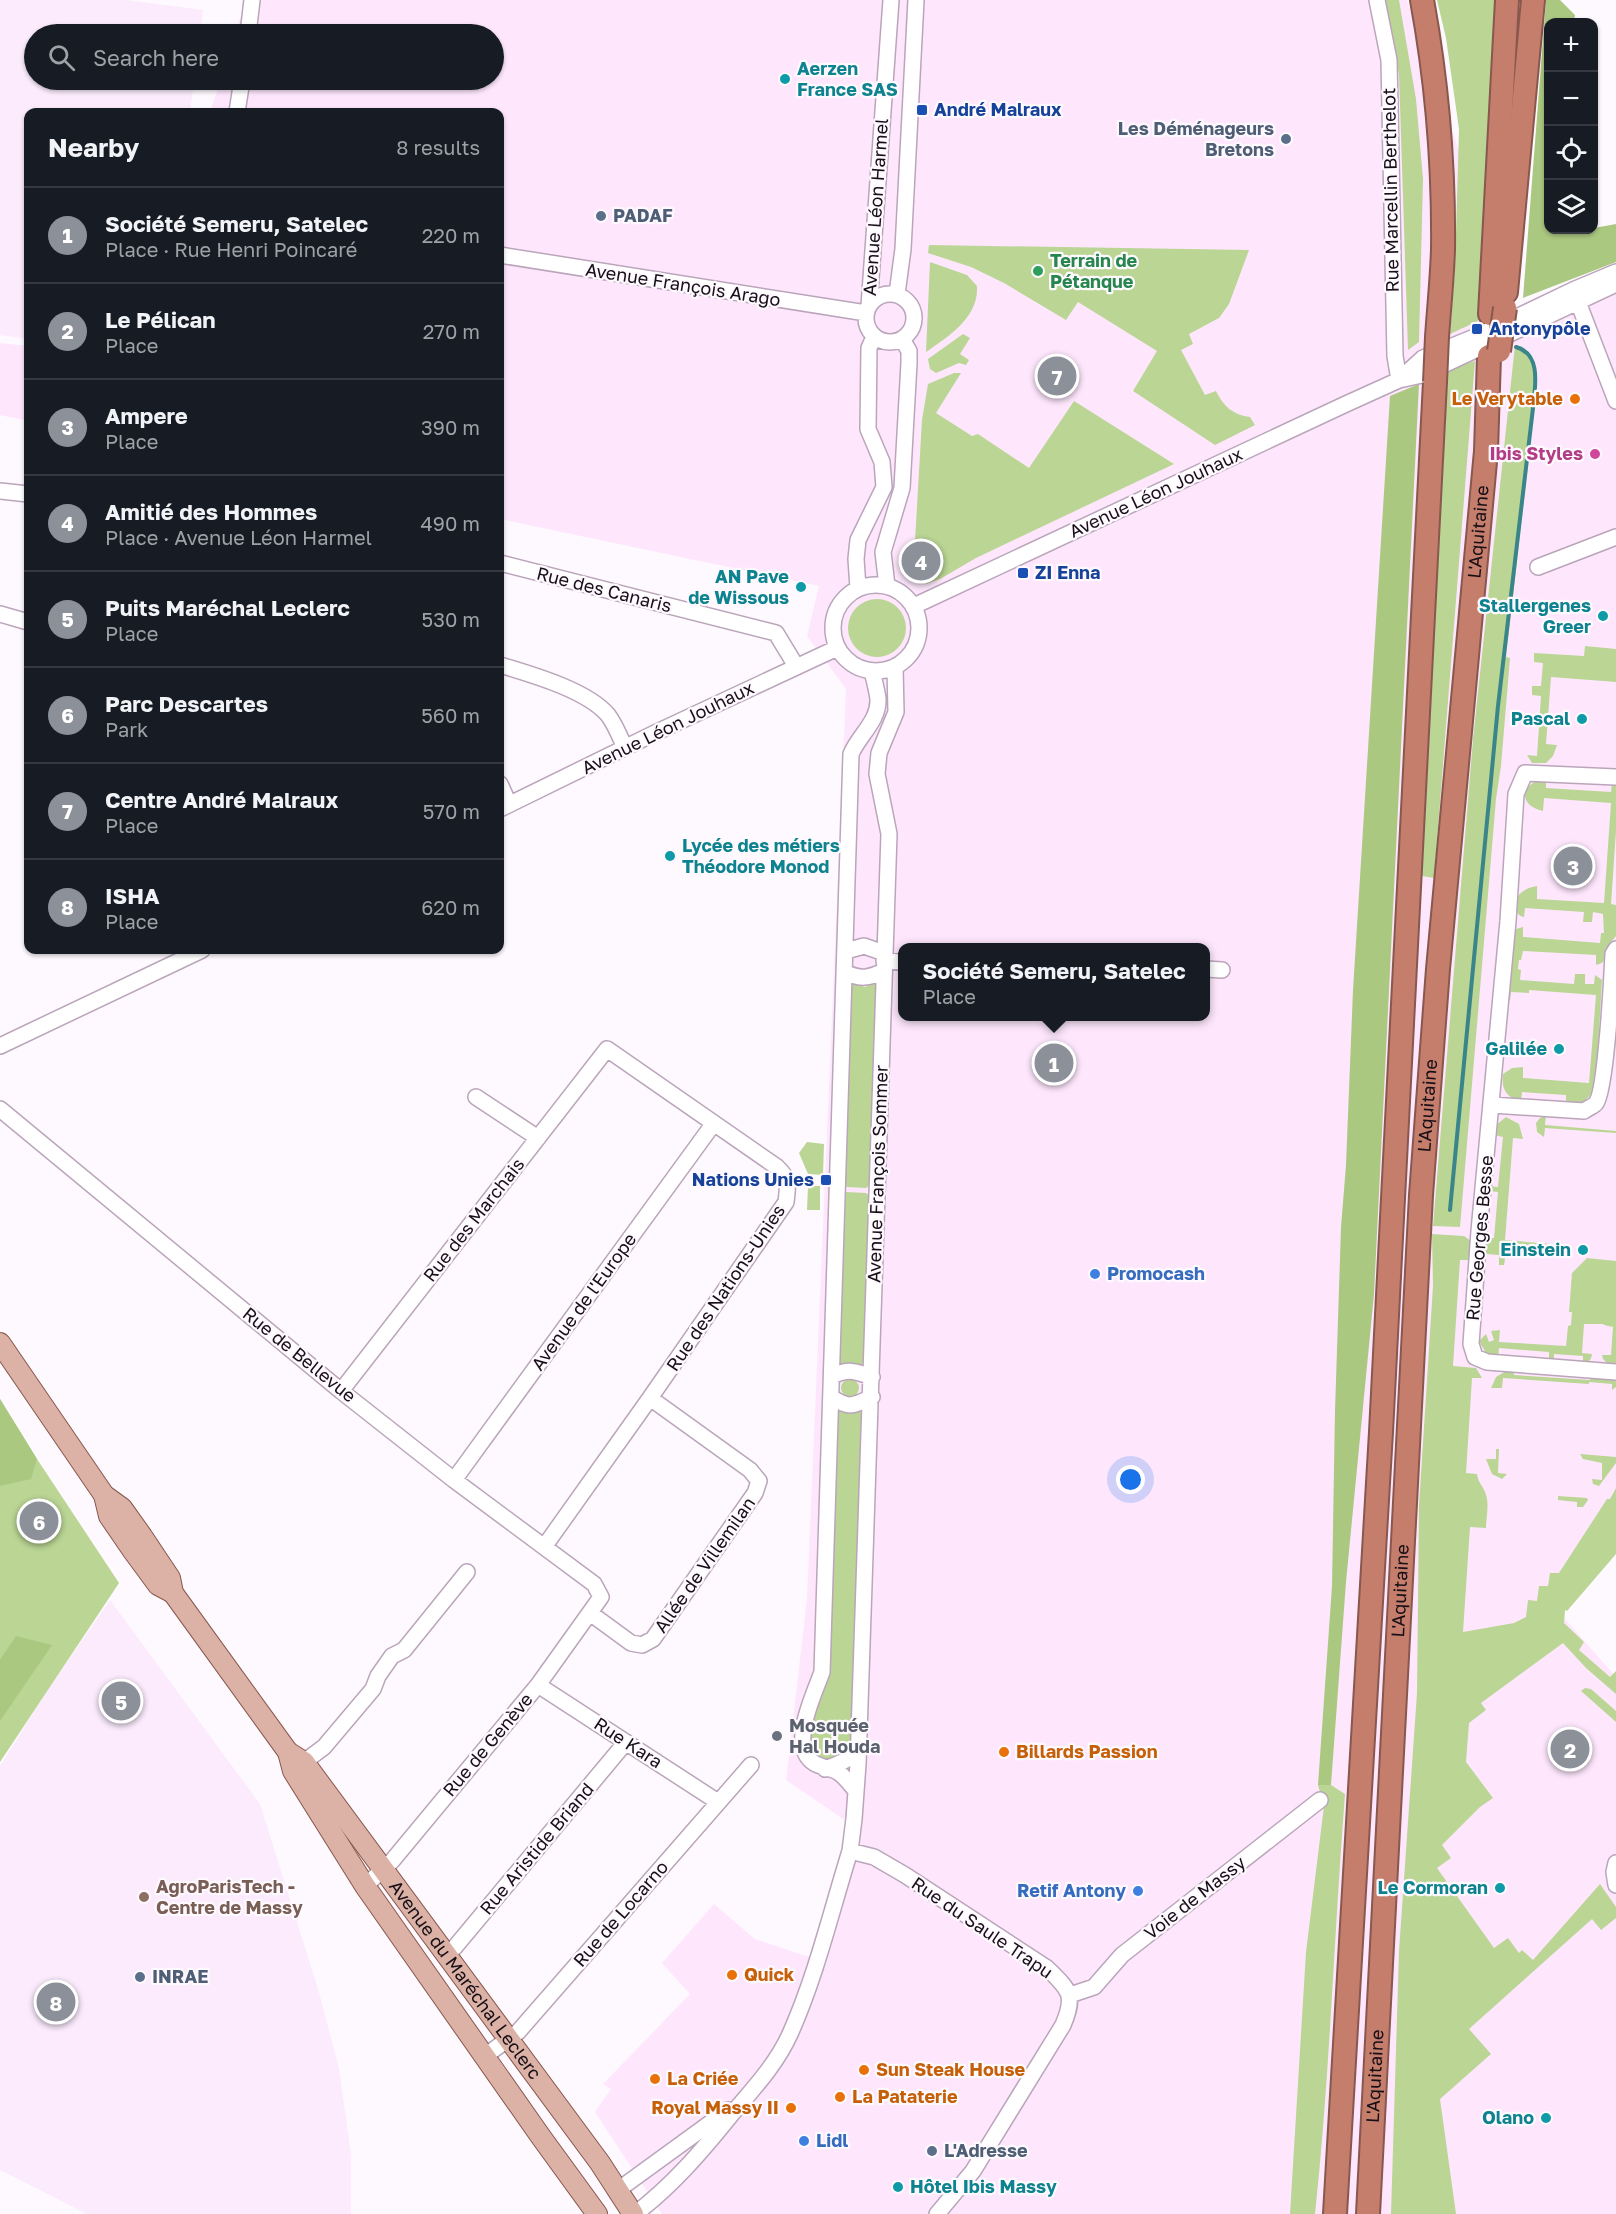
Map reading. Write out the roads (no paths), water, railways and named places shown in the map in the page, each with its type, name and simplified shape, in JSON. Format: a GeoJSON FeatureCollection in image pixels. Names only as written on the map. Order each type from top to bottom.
{"type":"FeatureCollection","features":[{"type":"Feature","properties":{"kind":"highway","name":"L'Aquitaine"},"geometry":{"type":"LineString","coordinates":[[1335,2214],[1352,1952],[1443,253],[1442,185],[1437,113],[1422,0]]}},
{"type":"Feature","properties":{"kind":"highway"},"geometry":{"type":"LineString","coordinates":[[1498,311],[1507,0]]}},
{"type":"Feature","properties":{"kind":"highway"},"geometry":{"type":"LineString","coordinates":[[1498,311],[1533,0]]}},
{"type":"Feature","properties":{"kind":"highway","name":"L'Aquitaine"},"geometry":{"type":"LineString","coordinates":[[1368,2214],[1421,1195],[1438,969],[1498,311]]}},
{"type":"Feature","properties":{"kind":"highway"},"geometry":{"type":"LineString","coordinates":[[1322,2214],[1324,2199],[1337,2167]]}},
{"type":"Feature","properties":{"kind":"main road","name":"Avenue du Maréchal Leclerc"},"geometry":{"type":"LineString","coordinates":[[0,1343],[104,1495],[109,1516],[133,1551],[158,1585],[173,1593],[296,1757],[384,1869],[600,2163],[634,2214]]}},
{"type":"Feature","properties":{"kind":"main road","name":"Avenue du Maréchal Leclerc"},"geometry":{"type":"LineString","coordinates":[[296,1757],[293,1771],[365,1886],[591,2212]]}},
{"type":"Feature","properties":{"kind":"main road"},"geometry":{"type":"LineString","coordinates":[[591,2212],[618,2190]]}},
{"type":"Feature","properties":{"kind":"street"},"geometry":{"type":"LineString","coordinates":[[249,24],[252,0]]}},
{"type":"Feature","properties":{"kind":"street","name":"Avenue Léon Harmel"},"geometry":{"type":"LineString","coordinates":[[867,309],[891,0]]}},
{"type":"Feature","properties":{"kind":"street","name":"Avenue Léon Harmel"},"geometry":{"type":"LineString","coordinates":[[897,294],[903,249],[916,0]]}},
{"type":"Feature","properties":{"kind":"street","name":"Rue Marcellin Berthelot"},"geometry":{"type":"LineString","coordinates":[[1377,0],[1389,60],[1395,356],[1399,380]]}},
{"type":"Feature","properties":{"kind":"street"},"geometry":{"type":"LineString","coordinates":[[238,108],[240,90]]}},
{"type":"Feature","properties":{"kind":"street","name":"Avenue François Arago"},"geometry":{"type":"LineString","coordinates":[[504,256],[867,309]]}},
{"type":"Feature","properties":{"kind":"street","name":"Avenue Léon Jouhaux"},"geometry":{"type":"LineString","coordinates":[[914,606],[1399,380],[1422,375],[1576,296],[1616,272]]}},
{"type":"Feature","properties":{"kind":"street","name":"Avenue Léon Jouhaux"},"geometry":{"type":"LineString","coordinates":[[1576,296],[1616,284]]}},
{"type":"Feature","properties":{"kind":"street"},"geometry":{"type":"LineString","coordinates":[[897,294],[905,298],[912,307],[914,315],[911,330],[902,339],[890,342],[874,337],[868,330],[867,309],[874,299],[881,295],[897,294]]}},
{"type":"Feature","properties":{"kind":"street"},"geometry":{"type":"LineString","coordinates":[[1576,296],[1616,401]]}},
{"type":"Feature","properties":{"kind":"street"},"geometry":{"type":"LineString","coordinates":[[858,588],[856,559],[858,540],[884,487],[882,462],[868,429],[867,421],[869,348],[874,337]]}},
{"type":"Feature","properties":{"kind":"street"},"geometry":{"type":"LineString","coordinates":[[887,586],[883,552],[902,488],[905,455],[909,351],[902,339]]}},
{"type":"Feature","properties":{"kind":"street"},"geometry":{"type":"LineString","coordinates":[[0,491],[24,494]]}},
{"type":"Feature","properties":{"kind":"street"},"geometry":{"type":"LineString","coordinates":[[1538,567],[1616,537]]}},
{"type":"Feature","properties":{"kind":"street","name":"Rue des Canaris"},"geometry":{"type":"LineString","coordinates":[[504,564],[776,633],[796,666]]}},
{"type":"Feature","properties":{"kind":"street"},"geometry":{"type":"LineString","coordinates":[[872,584],[887,586],[898,590],[914,606],[919,619],[919,633],[915,647],[906,659],[895,667],[872,671],[858,668],[846,660],[837,648],[832,622],[844,597],[858,588],[872,584]]}},
{"type":"Feature","properties":{"kind":"street"},"geometry":{"type":"LineString","coordinates":[[0,614],[24,621]]}},
{"type":"Feature","properties":{"kind":"street","name":"Avenue Léon Jouhaux"},"geometry":{"type":"LineString","coordinates":[[504,807],[837,648]]}},
{"type":"Feature","properties":{"kind":"street"},"geometry":{"type":"LineString","coordinates":[[504,666],[540,677],[594,702],[608,715],[625,748]]}},
{"type":"Feature","properties":{"kind":"street","name":"Avenue François Sommer"},"geometry":{"type":"LineString","coordinates":[[872,1377],[889,834],[877,774],[879,753],[896,712],[895,667]]}},
{"type":"Feature","properties":{"kind":"street"},"geometry":{"type":"LineString","coordinates":[[856,1791],[847,1780],[812,1762],[804,1752],[802,1732],[822,1672],[851,754],[857,740],[876,713],[878,700],[872,671]]}},
{"type":"Feature","properties":{"kind":"street","name":"Rue Georges Besse"},"geometry":{"type":"LineString","coordinates":[[1616,777],[1525,773],[1516,794],[1508,921],[1471,1344],[1475,1357],[1487,1362],[1616,1372]]}},
{"type":"Feature","properties":{"kind":"street"},"geometry":{"type":"LineString","coordinates":[[846,951],[864,946],[884,962],[898,962]]}},
{"type":"Feature","properties":{"kind":"street"},"geometry":{"type":"LineString","coordinates":[[1492,1105],[1584,1111],[1596,1103],[1603,1075],[1613,954],[1616,949]]}},
{"type":"Feature","properties":{"kind":"street"},"geometry":{"type":"LineString","coordinates":[[0,1046],[194,954]]}},
{"type":"Feature","properties":{"kind":"street"},"geometry":{"type":"LineString","coordinates":[[845,972],[855,977],[867,978],[884,962]]}},
{"type":"Feature","properties":{"kind":"street"},"geometry":{"type":"LineString","coordinates":[[1210,969],[1222,970]]}},
{"type":"Feature","properties":{"kind":"street","name":"Rue des Nations-Unies"},"geometry":{"type":"LineString","coordinates":[[544,1547],[786,1202],[788,1184],[785,1174],[607,1048]]}},
{"type":"Feature","properties":{"kind":"street","name":"Rue des Marchais"},"geometry":{"type":"LineString","coordinates":[[341,1390],[607,1048]]}},
{"type":"Feature","properties":{"kind":"street"},"geometry":{"type":"LineString","coordinates":[[476,1097],[538,1138]]}},
{"type":"Feature","properties":{"kind":"street","name":"Rue de Bellevue"},"geometry":{"type":"LineString","coordinates":[[0,1109],[341,1390],[454,1480],[594,1584],[601,1597]]}},
{"type":"Feature","properties":{"kind":"street","name":"Avenue de l'Europe"},"geometry":{"type":"LineString","coordinates":[[454,1480],[714,1123]]}},
{"type":"Feature","properties":{"kind":"street"},"geometry":{"type":"LineString","coordinates":[[634,2214],[658,2197],[706,2146],[778,2055],[794,2025],[816,1963],[850,1851],[858,1764],[872,1377],[844,1370],[832,1376]]}},
{"type":"Feature","properties":{"kind":"street"},"geometry":{"type":"LineString","coordinates":[[831,1396],[844,1405],[852,1406],[872,1398]]}},
{"type":"Feature","properties":{"kind":"street","name":"Allée de Villemilan"},"geometry":{"type":"LineString","coordinates":[[590,1613],[631,1643],[642,1645],[653,1639],[755,1493],[759,1481],[750,1470],[650,1398]]}},
{"type":"Feature","properties":{"kind":"street"},"geometry":{"type":"LineString","coordinates":[[296,1757],[324,1747],[373,1689],[378,1676],[392,1656],[404,1650],[467,1572]]}},
{"type":"Feature","properties":{"kind":"street","name":"Rue de Genève"},"geometry":{"type":"LineString","coordinates":[[365,1886],[384,1869],[538,1685],[601,1597]]}},
{"type":"Feature","properties":{"kind":"street","name":"Rue Kara"},"geometry":{"type":"LineString","coordinates":[[538,1685],[718,1802]]}},
{"type":"Feature","properties":{"kind":"street","name":"Rue Aristide Briand"},"geometry":{"type":"LineString","coordinates":[[445,1954],[455,1947],[626,1742]]}},
{"type":"Feature","properties":{"kind":"street"},"geometry":{"type":"LineString","coordinates":[[831,1770],[852,1756],[859,1742]]}},
{"type":"Feature","properties":{"kind":"street"},"geometry":{"type":"LineString","coordinates":[[831,1770],[858,1764]]}},
{"type":"Feature","properties":{"kind":"street","name":"Rue de Locarno"},"geometry":{"type":"LineString","coordinates":[[485,2056],[509,2039],[751,1765]]}},
{"type":"Feature","properties":{"kind":"street","name":"Voie de Massy"},"geometry":{"type":"LineString","coordinates":[[1070,1995],[1094,1987],[1122,1955],[1320,1800]]}},
{"type":"Feature","properties":{"kind":"street","name":"Rue du Saule Trapu"},"geometry":{"type":"LineString","coordinates":[[850,1851],[874,1857],[905,1875],[1047,1968],[1070,1995]]}},
{"type":"Feature","properties":{"kind":"street"},"geometry":{"type":"LineString","coordinates":[[1616,1863],[1614,1872],[1616,1885]]}},
{"type":"Feature","properties":{"kind":"street"},"geometry":{"type":"LineString","coordinates":[[937,2214],[973,2171],[1063,2025],[1070,2009],[1070,1995]]}},
{"type":"Feature","properties":{"kind":"street"},"geometry":{"type":"LineString","coordinates":[[618,2190],[747,2096]]}},
{"type":"Feature","properties":{"kind":"waterway"},"geometry":{"type":"LineString","coordinates":[[1450,1210],[1498,706],[1535,391],[1535,372],[1530,357],[1516,347]]}},
{"type":"Feature","properties":{"kind":"place","name":"Aerzen France SAS"},"geometry":{"type":"Point","coordinates":[785,79]}},
{"type":"Feature","properties":{"kind":"place","name":"André Malraux"},"geometry":{"type":"Point","coordinates":[922,110]}},
{"type":"Feature","properties":{"kind":"place","name":"Les Déménageurs Bretons"},"geometry":{"type":"Point","coordinates":[1286,139]}},
{"type":"Feature","properties":{"kind":"place","name":"PADAF"},"geometry":{"type":"Point","coordinates":[601,216]}},
{"type":"Feature","properties":{"kind":"place","name":"Terrain de Pétanque"},"geometry":{"type":"Point","coordinates":[1038,271]}},
{"type":"Feature","properties":{"kind":"place","name":"Antonypôle"},"geometry":{"type":"Point","coordinates":[1477,329]}},
{"type":"Feature","properties":{"kind":"place","name":"Centre André Malraux"},"geometry":{"type":"Point","coordinates":[1057,376]}},
{"type":"Feature","properties":{"kind":"place","name":"Le Verytable"},"geometry":{"type":"Point","coordinates":[1575,399]}},
{"type":"Feature","properties":{"kind":"place","name":"Ibis Styles"},"geometry":{"type":"Point","coordinates":[1595,454]}},
{"type":"Feature","properties":{"kind":"place","name":"Amitié des Hommes"},"geometry":{"type":"Point","coordinates":[921,561]}},
{"type":"Feature","properties":{"kind":"place","name":"ZI Enna"},"geometry":{"type":"Point","coordinates":[1023,573]}},
{"type":"Feature","properties":{"kind":"place","name":"AN Pave de Wissous"},"geometry":{"type":"Point","coordinates":[801,587]}},
{"type":"Feature","properties":{"kind":"place","name":"Stallergenes Greer"},"geometry":{"type":"Point","coordinates":[1603,616]}},
{"type":"Feature","properties":{"kind":"place","name":"Pascal"},"geometry":{"type":"Point","coordinates":[1582,719]}},
{"type":"Feature","properties":{"kind":"place","name":"Lycée des métiers Théodore Monod"},"geometry":{"type":"Point","coordinates":[670,856]}},
{"type":"Feature","properties":{"kind":"place","name":"Ampere"},"geometry":{"type":"Point","coordinates":[1573,866]}},
{"type":"Feature","properties":{"kind":"place","name":"Galilée"},"geometry":{"type":"Point","coordinates":[1559,1049]}},
{"type":"Feature","properties":{"kind":"place","name":"Société Semeru, Satelec"},"geometry":{"type":"Point","coordinates":[1054,1063]}},
{"type":"Feature","properties":{"kind":"place","name":"Nations Unies"},"geometry":{"type":"Point","coordinates":[826,1180]}},
{"type":"Feature","properties":{"kind":"place","name":"Einstein"},"geometry":{"type":"Point","coordinates":[1583,1250]}},
{"type":"Feature","properties":{"kind":"place","name":"Promocash"},"geometry":{"type":"Point","coordinates":[1095,1274]}},
{"type":"Feature","properties":{"kind":"place","name":"Parc Descartes"},"geometry":{"type":"Point","coordinates":[39,1521]}},
{"type":"Feature","properties":{"kind":"place","name":"Puits Maréchal Leclerc"},"geometry":{"type":"Point","coordinates":[121,1701]}},
{"type":"Feature","properties":{"kind":"place","name":"Mosquée Hal Houda"},"geometry":{"type":"Point","coordinates":[777,1736]}},
{"type":"Feature","properties":{"kind":"place","name":"Le Pélican"},"geometry":{"type":"Point","coordinates":[1570,1749]}},
{"type":"Feature","properties":{"kind":"place","name":"Billards Passion"},"geometry":{"type":"Point","coordinates":[1004,1752]}},
{"type":"Feature","properties":{"kind":"place","name":"Le Cormoran"},"geometry":{"type":"Point","coordinates":[1500,1888]}},
{"type":"Feature","properties":{"kind":"place","name":"Retif Antony"},"geometry":{"type":"Point","coordinates":[1138,1891]}},
{"type":"Feature","properties":{"kind":"place","name":"AgroParisTech - Centre de Massy"},"geometry":{"type":"Point","coordinates":[144,1897]}},
{"type":"Feature","properties":{"kind":"place","name":"Quick"},"geometry":{"type":"Point","coordinates":[732,1975]}},
{"type":"Feature","properties":{"kind":"place","name":"INRAE"},"geometry":{"type":"Point","coordinates":[140,1977]}},
{"type":"Feature","properties":{"kind":"place","name":"ISHA"},"geometry":{"type":"Point","coordinates":[56,2002]}},
{"type":"Feature","properties":{"kind":"place","name":"Sun Steak House"},"geometry":{"type":"Point","coordinates":[864,2070]}},
{"type":"Feature","properties":{"kind":"place","name":"La Criée"},"geometry":{"type":"Point","coordinates":[655,2079]}},
{"type":"Feature","properties":{"kind":"place","name":"La Pataterie"},"geometry":{"type":"Point","coordinates":[840,2097]}},
{"type":"Feature","properties":{"kind":"place","name":"Royal Massy II"},"geometry":{"type":"Point","coordinates":[791,2108]}},
{"type":"Feature","properties":{"kind":"place","name":"Olano"},"geometry":{"type":"Point","coordinates":[1546,2118]}},
{"type":"Feature","properties":{"kind":"place","name":"Lidl"},"geometry":{"type":"Point","coordinates":[804,2141]}},
{"type":"Feature","properties":{"kind":"place","name":"L'Adresse"},"geometry":{"type":"Point","coordinates":[932,2151]}},
{"type":"Feature","properties":{"kind":"place","name":"Hôtel Ibis Massy"},"geometry":{"type":"Point","coordinates":[898,2187]}}]}
